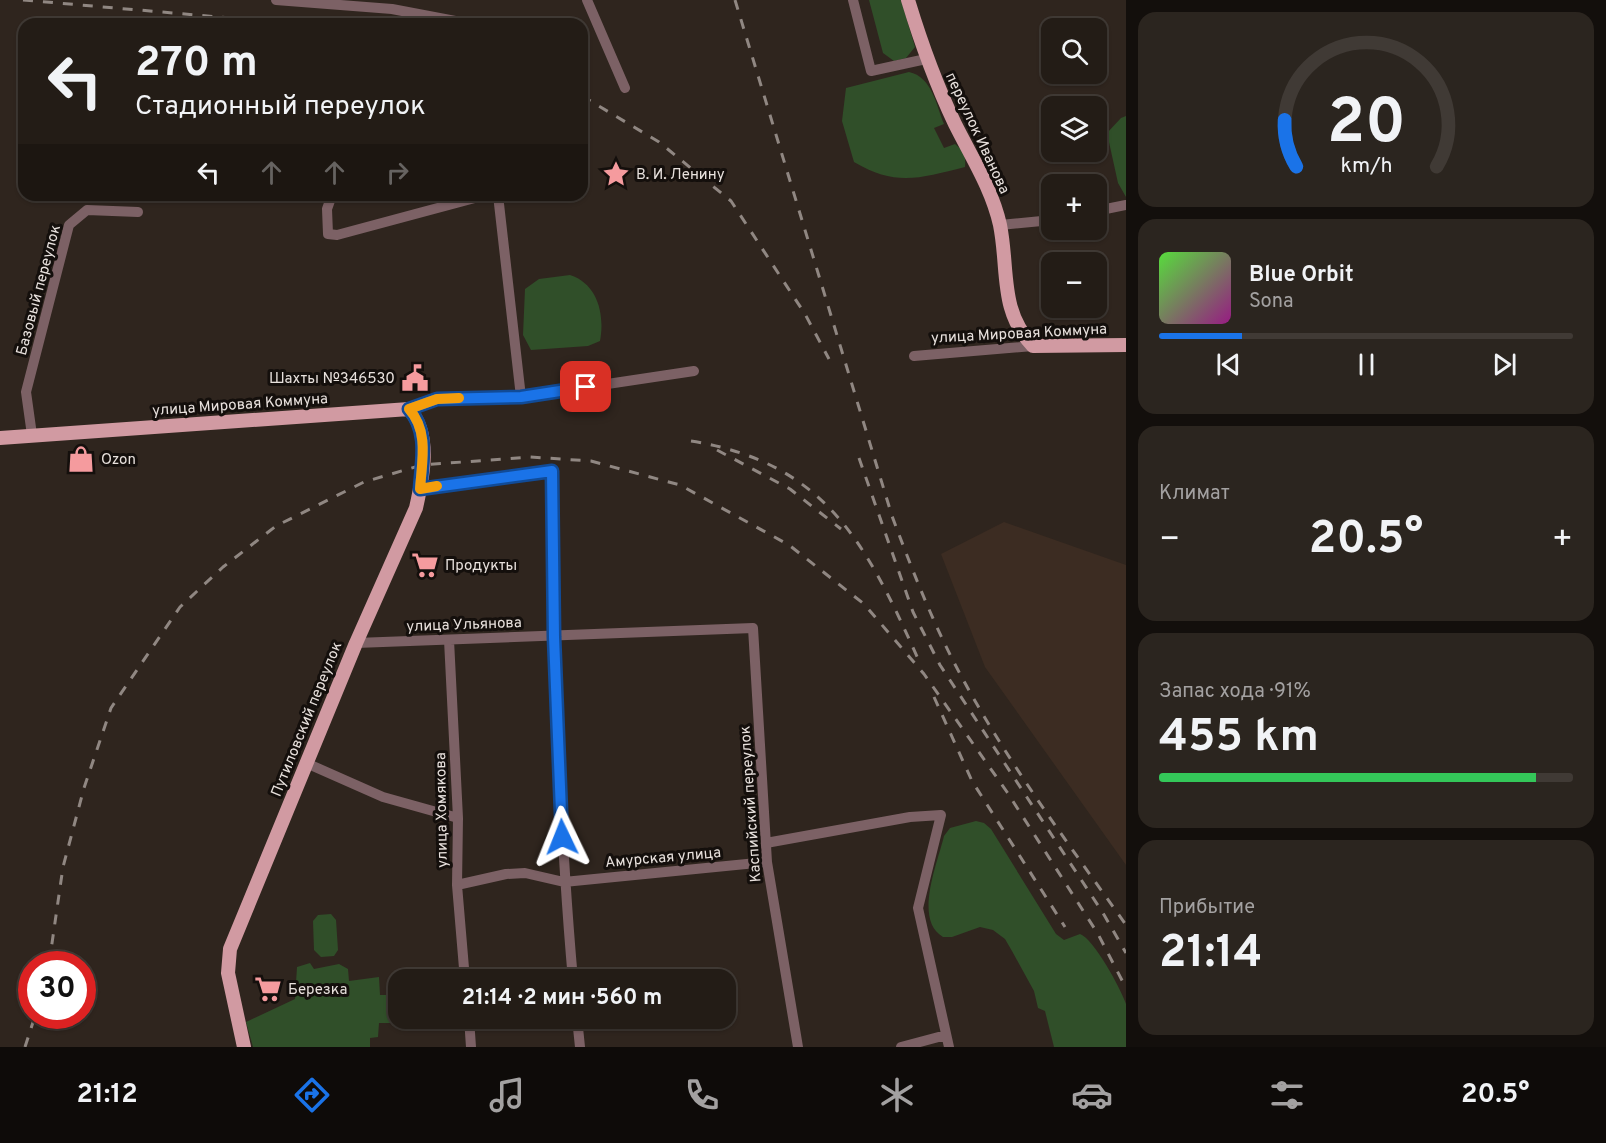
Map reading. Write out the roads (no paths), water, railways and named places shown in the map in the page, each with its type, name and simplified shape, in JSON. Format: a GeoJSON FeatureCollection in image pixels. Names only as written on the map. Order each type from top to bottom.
{"type":"FeatureCollection","features":[{"type":"Feature","properties":{"kind":"main road","name":"переулок Иванова"},"geometry":{"type":"LineString","coordinates":[[908,0],[926,59],[983,176],[1000,225],[1010,313],[1019,332],[1033,346]]}},
{"type":"Feature","properties":{"kind":"main road","name":"улица Мировая Коммуна"},"geometry":{"type":"LineString","coordinates":[[1033,346],[1126,345]]}},
{"type":"Feature","properties":{"kind":"main road","name":"улица Мировая Коммуна"},"geometry":{"type":"LineString","coordinates":[[0,438],[409,409]]}},
{"type":"Feature","properties":{"kind":"main road","name":"Путиловский переулок"},"geometry":{"type":"LineString","coordinates":[[244,1047],[228,973],[230,949],[356,643],[416,508],[420,489],[423,433],[416,417],[409,409]]}},
{"type":"Feature","properties":{"kind":"street"},"geometry":{"type":"LineString","coordinates":[[276,0],[391,4],[447,18]]}},
{"type":"Feature","properties":{"kind":"street"},"geometry":{"type":"LineString","coordinates":[[587,0],[625,88]]}},
{"type":"Feature","properties":{"kind":"street"},"geometry":{"type":"LineString","coordinates":[[853,0],[872,71],[926,59]]}},
{"type":"Feature","properties":{"kind":"street"},"geometry":{"type":"LineString","coordinates":[[330,201],[327,210],[328,234],[337,235],[464,201]]}},
{"type":"Feature","properties":{"kind":"street"},"geometry":{"type":"LineString","coordinates":[[499,201],[521,397]]}},
{"type":"Feature","properties":{"kind":"street"},"geometry":{"type":"LineString","coordinates":[[1107,209],[1126,205]]}},
{"type":"Feature","properties":{"kind":"street","name":"Базовый переулок"},"geometry":{"type":"LineString","coordinates":[[32,435],[26,392],[69,225],[87,210],[138,212]]}},
{"type":"Feature","properties":{"kind":"street"},"geometry":{"type":"LineString","coordinates":[[1000,225],[1041,221]]}},
{"type":"Feature","properties":{"kind":"street","name":"улица Мировая Коммуна"},"geometry":{"type":"LineString","coordinates":[[914,356],[1033,346]]}},
{"type":"Feature","properties":{"kind":"street","name":"улица Мировая Коммуна"},"geometry":{"type":"LineString","coordinates":[[409,409],[437,399],[521,397],[694,371]]}},
{"type":"Feature","properties":{"kind":"street"},"geometry":{"type":"LineString","coordinates":[[420,489],[552,471],[554,637],[564,882],[572,969]]}},
{"type":"Feature","properties":{"kind":"street","name":"улица Ульянова"},"geometry":{"type":"LineString","coordinates":[[356,643],[753,628]]}},
{"type":"Feature","properties":{"kind":"street","name":"Каспийский переулок"},"geometry":{"type":"LineString","coordinates":[[753,628],[767,862],[798,1047]]}},
{"type":"Feature","properties":{"kind":"street","name":"улица Хомякова"},"geometry":{"type":"LineString","coordinates":[[449,640],[458,818],[457,885],[464,969]]}},
{"type":"Feature","properties":{"kind":"street"},"geometry":{"type":"LineString","coordinates":[[306,763],[383,797],[458,818]]}},
{"type":"Feature","properties":{"kind":"street"},"geometry":{"type":"LineString","coordinates":[[766,843],[910,817],[941,814],[918,908],[949,1047]]}},
{"type":"Feature","properties":{"kind":"street","name":"Амурская улица"},"geometry":{"type":"LineString","coordinates":[[457,885],[506,874],[525,873],[564,882],[767,862]]}},
{"type":"Feature","properties":{"kind":"street"},"geometry":{"type":"LineString","coordinates":[[470,1029],[471,1047]]}},
{"type":"Feature","properties":{"kind":"street"},"geometry":{"type":"LineString","coordinates":[[578,1029],[580,1047]]}},
{"type":"Feature","properties":{"kind":"street"},"geometry":{"type":"LineString","coordinates":[[901,1047],[946,1035]]}},
{"type":"Feature","properties":{"kind":"railway"},"geometry":{"type":"LineString","coordinates":[[23,0],[231,18]]}},
{"type":"Feature","properties":{"kind":"railway"},"geometry":{"type":"LineString","coordinates":[[735,0],[892,516],[925,600],[954,663],[1002,745],[1126,925]]}},
{"type":"Feature","properties":{"kind":"railway"},"geometry":{"type":"LineString","coordinates":[[588,100],[659,142],[731,201],[805,314],[829,359]]}},
{"type":"Feature","properties":{"kind":"railway"},"geometry":{"type":"LineString","coordinates":[[691,441],[738,452],[777,468],[809,490],[836,516],[860,546],[881,581],[919,661]]}},
{"type":"Feature","properties":{"kind":"railway"},"geometry":{"type":"LineString","coordinates":[[717,450],[790,489],[841,529]]}},
{"type":"Feature","properties":{"kind":"railway"},"geometry":{"type":"LineString","coordinates":[[51,951],[63,867],[84,788],[111,708],[180,607],[223,567],[276,526],[364,482],[422,465],[530,457],[591,461],[680,485],[789,545],[864,604],[924,674],[1007,792],[1098,934],[1126,988]]}},
{"type":"Feature","properties":{"kind":"railway"},"geometry":{"type":"LineString","coordinates":[[859,458],[913,612],[940,665],[1103,913],[1126,953]]}},
{"type":"Feature","properties":{"kind":"railway"},"geometry":{"type":"LineString","coordinates":[[934,697],[972,781],[1065,927]]}},
{"type":"Feature","properties":{"kind":"railway"},"geometry":{"type":"LineString","coordinates":[[25,1047],[31,1029]]}},
{"type":"Feature","properties":{"kind":"place","name":"В. И. Ленину"},"geometry":{"type":"Point","coordinates":[616,174]}},
{"type":"Feature","properties":{"kind":"place","name":"Шахты №346530"},"geometry":{"type":"Point","coordinates":[415,378]}},
{"type":"Feature","properties":{"kind":"place","name":"Ozon"},"geometry":{"type":"Point","coordinates":[81,459]}},
{"type":"Feature","properties":{"kind":"place","name":"Продукты"},"geometry":{"type":"Point","coordinates":[425,565]}},
{"type":"Feature","properties":{"kind":"place","name":"Березка"},"geometry":{"type":"Point","coordinates":[268,989]}}]}
